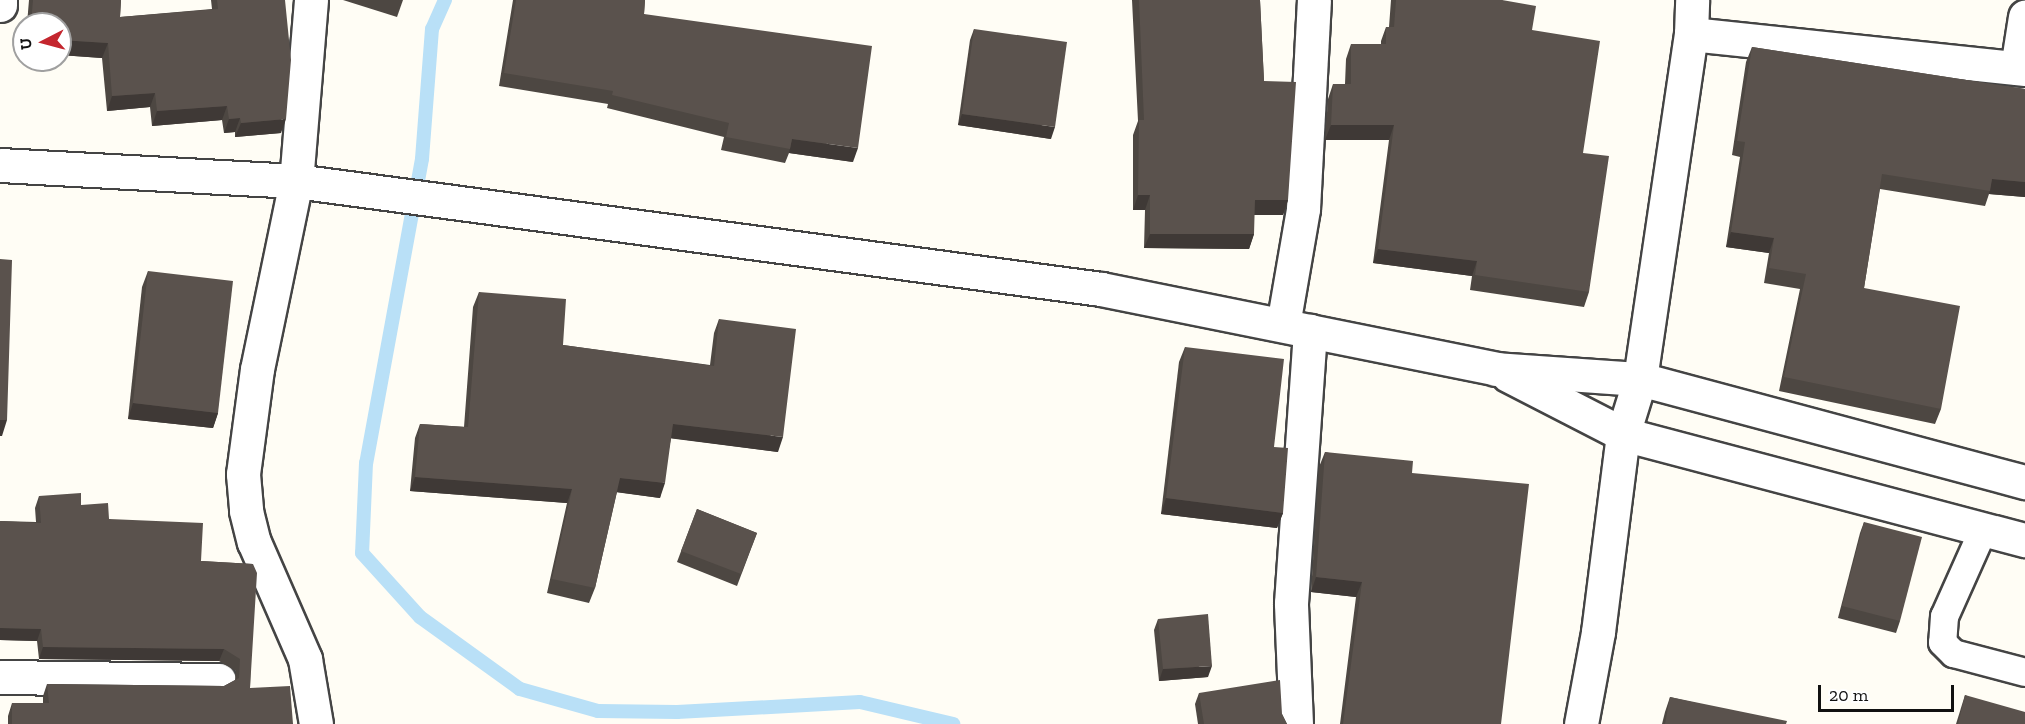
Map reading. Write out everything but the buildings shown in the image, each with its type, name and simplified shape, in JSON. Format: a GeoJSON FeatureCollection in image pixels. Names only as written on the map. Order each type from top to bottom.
{"type":"FeatureCollection","features":[{"type":"Feature","properties":{"kind":"street"},"geometry":{"type":"LineString","coordinates":[[0,0],[0,5]]}},
{"type":"Feature","properties":{"kind":"street"},"geometry":{"type":"LineString","coordinates":[[311,0],[296,181],[257,369],[243,474],[246,511],[254,542],[304,659],[316,724]]}},
{"type":"Feature","properties":{"kind":"street"},"geometry":{"type":"LineString","coordinates":[[1296,724],[1292,603],[1296,328],[1314,0]]}},
{"type":"Feature","properties":{"kind":"street"},"geometry":{"type":"LineString","coordinates":[[1581,724],[1598,632],[1623,435],[1640,379],[1691,34],[1692,0]]}},
{"type":"Feature","properties":{"kind":"street"},"geometry":{"type":"LineString","coordinates":[[1691,34],[2021,69],[2025,17]]}},
{"type":"Feature","properties":{"kind":"street"},"geometry":{"type":"LineString","coordinates":[[0,165],[296,181],[1101,289],[1496,369],[1640,379],[2025,482]]}},
{"type":"Feature","properties":{"kind":"street"},"geometry":{"type":"LineString","coordinates":[[1496,369],[1623,435],[2025,540]]}},
{"type":"Feature","properties":{"kind":"street"},"geometry":{"type":"LineString","coordinates":[[0,677],[219,680]]}},
{"type":"Feature","properties":{"kind":"lane"},"geometry":{"type":"LineString","coordinates":[[1983,529],[1944,616],[1941,642],[1953,653],[2025,672]]}},
{"type":"Feature","properties":{"kind":"waterway"},"geometry":{"type":"LineString","coordinates":[[445,0],[432,29],[422,159],[366,463],[362,553],[420,617],[520,689],[598,711],[677,712],[860,702],[953,724]]}}]}
